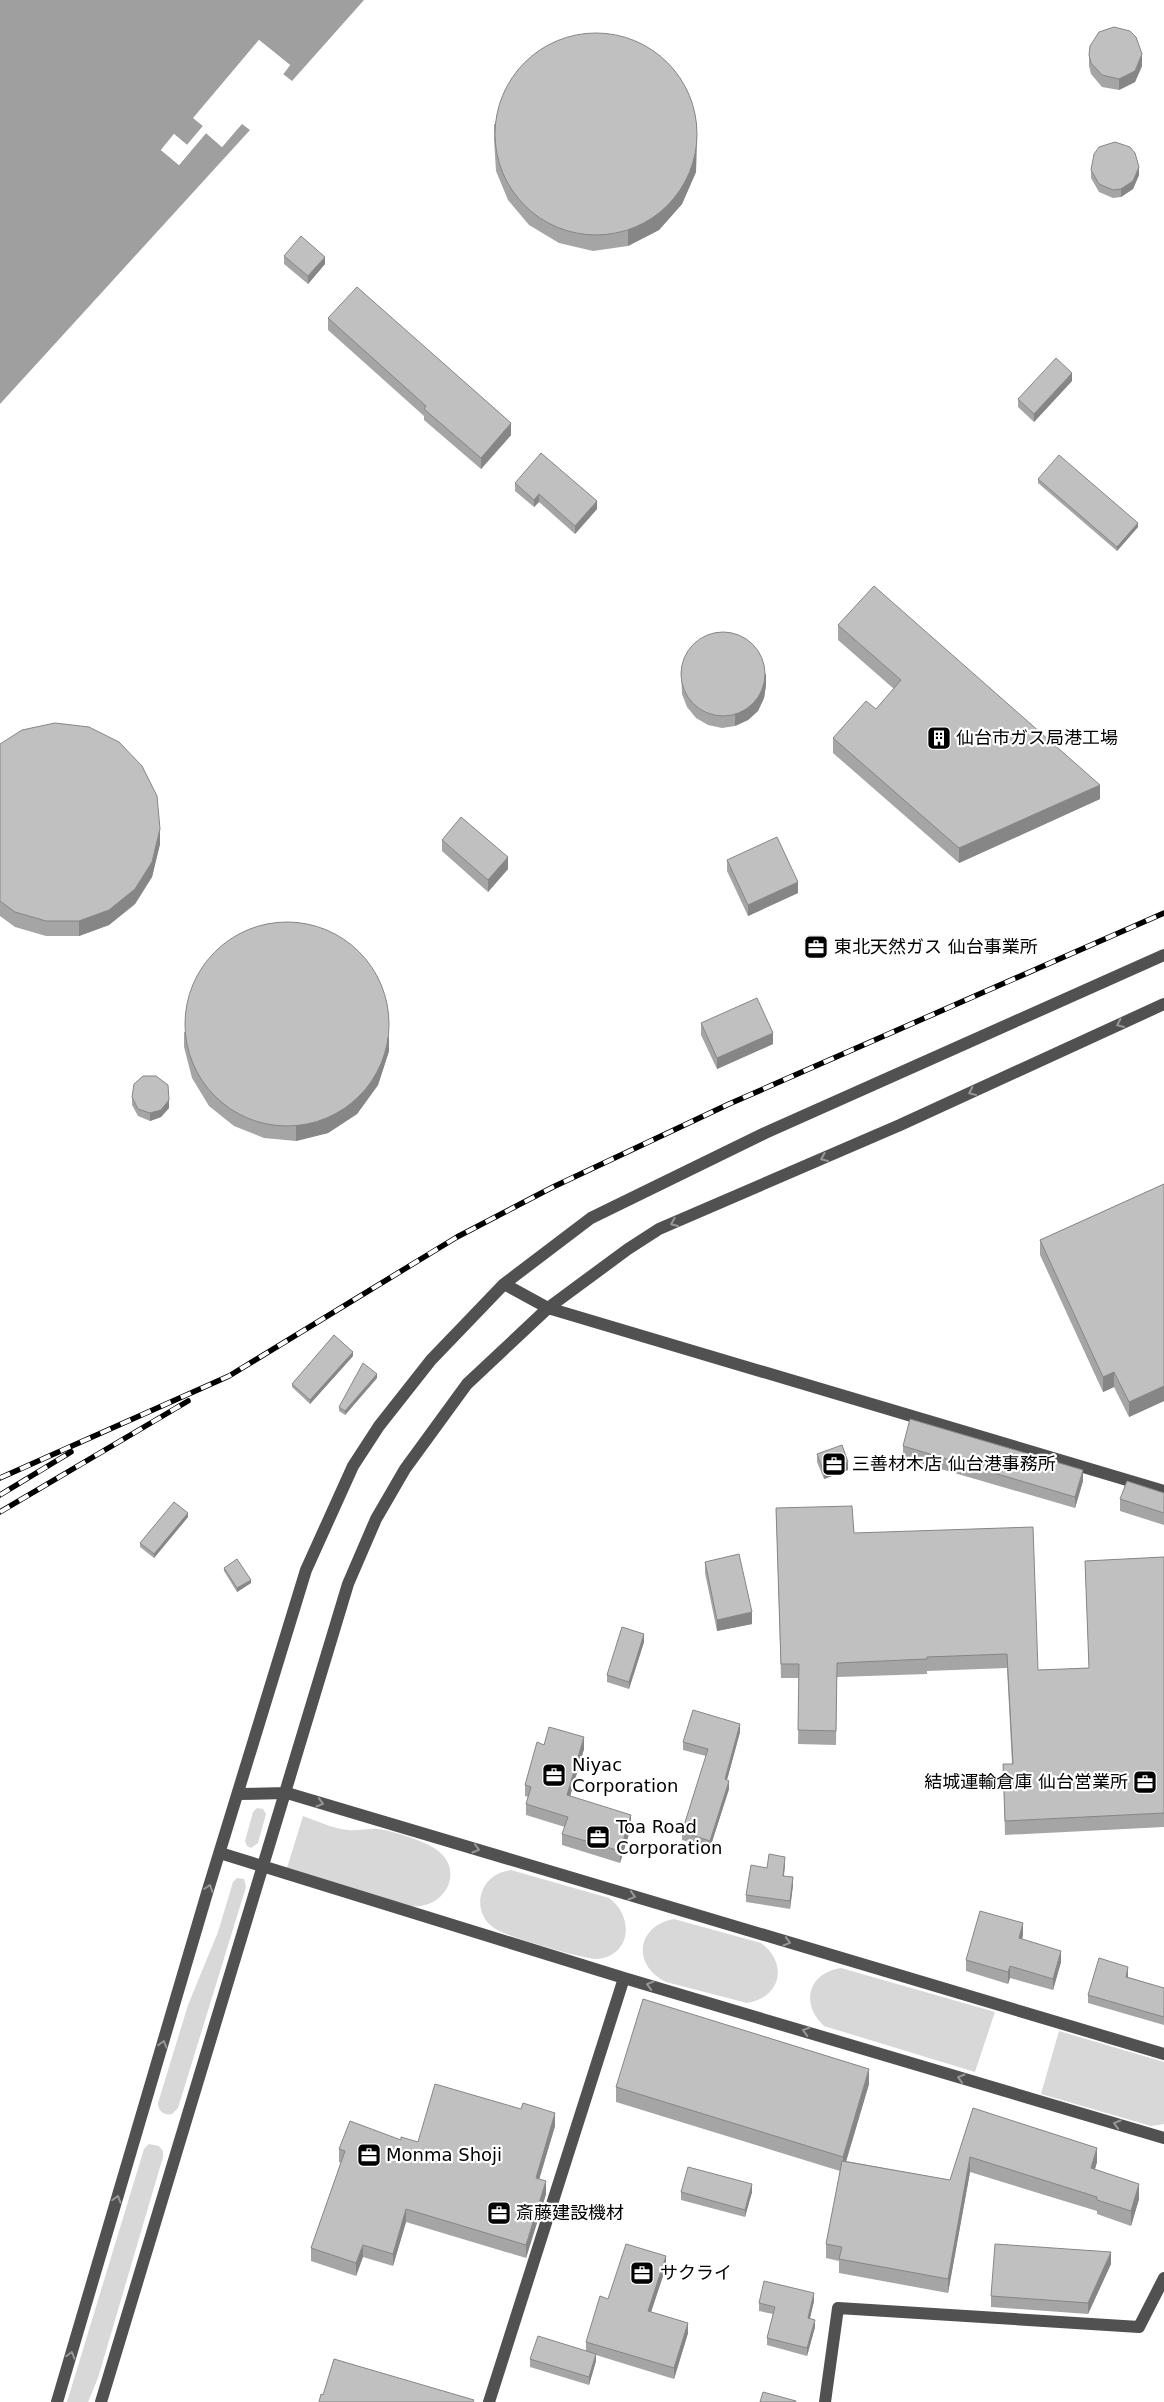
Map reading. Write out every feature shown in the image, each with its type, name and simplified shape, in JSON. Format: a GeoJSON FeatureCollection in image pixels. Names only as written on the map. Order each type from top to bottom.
{"type":"FeatureCollection","features":[{"type":"Feature","properties":{"kind":"street"},"geometry":{"type":"LineString","coordinates":[[57,2402],[306,1570],[353,1466],[379,1426],[431,1360],[504,1284],[591,1218],[765,1133],[1164,955]]}},
{"type":"Feature","properties":{"kind":"street"},"geometry":{"type":"LineString","coordinates":[[101,2402],[287,1793],[348,1584],[376,1519],[405,1469],[467,1384],[548,1308],[628,1249],[660,1229],[900,1125],[1164,1004]]}},
{"type":"Feature","properties":{"kind":"street"},"geometry":{"type":"LineString","coordinates":[[504,1284],[548,1308],[1164,1491]]}},
{"type":"Feature","properties":{"kind":"street"},"geometry":{"type":"LineString","coordinates":[[238,1794],[287,1793],[1164,2054]]}},
{"type":"Feature","properties":{"kind":"street"},"geometry":{"type":"LineString","coordinates":[[220,1854],[624,1978],[1164,2138]]}},
{"type":"Feature","properties":{"kind":"street"},"geometry":{"type":"LineString","coordinates":[[489,2402],[624,1978]]}},
{"type":"Feature","properties":{"kind":"street"},"geometry":{"type":"LineString","coordinates":[[825,2402],[838,2308],[1139,2327],[1164,2278]]}},
{"type":"Feature","properties":{"kind":"shaded area"},"geometry":{"type":"Polygon","coordinates":[[[0,0],[364,0],[292,81],[283,74],[290,65],[259,40],[194,118],[203,126],[187,145],[174,134],[161,150],[179,165],[206,133],[222,147],[242,124],[250,130],[0,404],[0,0]]]}},
{"type":"Feature","properties":{"kind":"shaded area"},"geometry":{"type":"Polygon","coordinates":[[[257,1808],[263,1809],[266,1814],[258,1843],[251,1848],[247,1846],[245,1841],[253,1812],[257,1808]]]}},
{"type":"Feature","properties":{"kind":"shaded area"},"geometry":{"type":"Polygon","coordinates":[[[303,1816],[343,1829],[385,1830],[429,1845],[444,1856],[449,1866],[448,1886],[442,1895],[433,1902],[422,1906],[409,1906],[287,1868],[303,1816]]]}},
{"type":"Feature","properties":{"kind":"shaded area"},"geometry":{"type":"Polygon","coordinates":[[[511,1870],[609,1898],[623,1915],[626,1925],[622,1944],[608,1957],[588,1958],[512,1936],[494,1928],[487,1922],[482,1913],[481,1895],[485,1885],[492,1877],[501,1872],[511,1870]]]}},
{"type":"Feature","properties":{"kind":"shaded area"},"geometry":{"type":"Polygon","coordinates":[[[237,1878],[244,1879],[246,1887],[178,2108],[172,2114],[164,2114],[160,2111],[158,2103],[188,2005],[218,1932],[233,1882],[237,1878]]]}},
{"type":"Feature","properties":{"kind":"shaded area"},"geometry":{"type":"Polygon","coordinates":[[[674,1919],[761,1943],[770,1951],[778,1969],[774,1987],[759,2000],[747,2003],[666,1982],[655,1975],[644,1957],[643,1947],[646,1938],[661,1923],[674,1919]]]}},
{"type":"Feature","properties":{"kind":"shaded area"},"geometry":{"type":"Polygon","coordinates":[[[841,1968],[995,2012],[975,2072],[824,2026],[816,2017],[812,2008],[811,1991],[821,1976],[841,1968]]]}},
{"type":"Feature","properties":{"kind":"shaded area"},"geometry":{"type":"Polygon","coordinates":[[[1059,2031],[1164,2062],[1164,2124],[1151,2126],[1041,2094],[1059,2031]]]}},
{"type":"Feature","properties":{"kind":"shaded area"},"geometry":{"type":"Polygon","coordinates":[[[149,2144],[159,2146],[163,2151],[163,2157],[98,2378],[88,2402],[67,2402],[144,2149],[149,2144]]]}},
{"type":"Feature","properties":{"kind":"pier"},"geometry":{"type":"Polygon","coordinates":[[[259,40],[290,65],[282,76],[281,73],[287,66],[259,43],[197,118],[206,127],[189,147],[186,148],[174,138],[164,149],[179,162],[205,131],[222,143],[240,122],[243,122],[222,147],[206,133],[179,165],[161,150],[174,134],[187,145],[203,126],[193,118],[259,40]]]}},
{"type":"Feature","properties":{"kind":"building"},"geometry":{"type":"Polygon","coordinates":[[[1114,27],[1130,31],[1136,37],[1142,54],[1135,71],[1119,79],[1102,75],[1091,63],[1089,55],[1090,46],[1099,32],[1114,27]]]}},
{"type":"Feature","properties":{"kind":"building"},"geometry":{"type":"Polygon","coordinates":[[[586,33],[606,33],[625,37],[644,45],[660,56],[674,70],[685,86],[693,105],[697,134],[693,163],[685,182],[674,198],[660,212],[644,223],[625,231],[606,235],[586,235],[567,231],[548,223],[532,212],[518,198],[507,182],[499,163],[495,144],[495,124],[499,105],[507,86],[518,70],[532,56],[548,45],[567,37],[586,33]]]}},
{"type":"Feature","properties":{"kind":"building"},"geometry":{"type":"Polygon","coordinates":[[[1115,142],[1130,147],[1135,153],[1139,167],[1133,181],[1121,189],[1113,190],[1099,184],[1091,170],[1094,154],[1099,147],[1115,142]]]}},
{"type":"Feature","properties":{"kind":"building"},"geometry":{"type":"Polygon","coordinates":[[[301,236],[325,257],[308,276],[284,256],[301,236]]]}},
{"type":"Feature","properties":{"kind":"building"},"geometry":{"type":"Polygon","coordinates":[[[357,287],[511,423],[481,458],[424,409],[426,406],[328,318],[357,287]]]}},
{"type":"Feature","properties":{"kind":"building"},"geometry":{"type":"Polygon","coordinates":[[[1056,358],[1072,373],[1034,414],[1018,399],[1056,358]]]}},
{"type":"Feature","properties":{"kind":"building"},"geometry":{"type":"Polygon","coordinates":[[[541,453],[597,501],[575,526],[539,494],[534,500],[515,483],[541,453]]]}},
{"type":"Feature","properties":{"kind":"building"},"geometry":{"type":"Polygon","coordinates":[[[1059,455],[1138,523],[1117,547],[1038,479],[1059,455]]]}},
{"type":"Feature","properties":{"kind":"building","name":"仙台市ガス局港工場"},"geometry":{"type":"Polygon","coordinates":[[[874,586],[1100,785],[959,848],[833,738],[866,701],[876,709],[901,680],[838,625],[874,586]]]}},
{"type":"Feature","properties":{"kind":"building"},"geometry":{"type":"Polygon","coordinates":[[[723,632],[739,635],[753,644],[762,658],[765,674],[762,690],[753,704],[739,713],[723,716],[707,713],[693,704],[684,690],[681,674],[684,658],[693,644],[707,635],[723,632]]]}},
{"type":"Feature","properties":{"kind":"building"},"geometry":{"type":"Polygon","coordinates":[[[55,723],[89,727],[119,742],[142,766],[157,796],[160,829],[152,862],[135,889],[109,910],[79,921],[46,921],[15,912],[0,901],[0,744],[22,730],[55,723]]]}},
{"type":"Feature","properties":{"kind":"building"},"geometry":{"type":"Polygon","coordinates":[[[461,817],[508,857],[488,880],[442,840],[461,817]]]}},
{"type":"Feature","properties":{"kind":"building"},"geometry":{"type":"Polygon","coordinates":[[[777,837],[798,882],[748,905],[727,860],[777,837]]]}},
{"type":"Feature","properties":{"kind":"building"},"geometry":{"type":"Polygon","coordinates":[[[287,922],[307,924],[335,934],[352,945],[366,959],[381,985],[387,1004],[389,1024],[387,1044],[377,1072],[366,1089],[352,1103],[326,1118],[307,1124],[287,1126],[267,1124],[239,1114],[222,1103],[208,1089],[193,1063],[187,1044],[185,1024],[187,1004],[197,976],[208,959],[222,945],[248,930],[267,924],[287,922]]]}},
{"type":"Feature","properties":{"kind":"building"},"geometry":{"type":"Polygon","coordinates":[[[757,998],[773,1033],[717,1058],[701,1023],[757,998]]]}},
{"type":"Feature","properties":{"kind":"building"},"geometry":{"type":"Polygon","coordinates":[[[143,1076],[156,1076],[168,1085],[169,1100],[161,1110],[150,1113],[138,1109],[132,1097],[134,1084],[143,1076]]]}},
{"type":"Feature","properties":{"kind":"building"},"geometry":{"type":"Polygon","coordinates":[[[1164,1184],[1164,1386],[1129,1402],[1114,1372],[1103,1377],[1040,1240],[1164,1184]]]}},
{"type":"Feature","properties":{"kind":"building"},"geometry":{"type":"Polygon","coordinates":[[[334,1335],[353,1352],[310,1400],[292,1384],[334,1335]]]}},
{"type":"Feature","properties":{"kind":"building"},"geometry":{"type":"Polygon","coordinates":[[[363,1363],[377,1374],[345,1411],[339,1407],[363,1363]]]}},
{"type":"Feature","properties":{"kind":"building"},"geometry":{"type":"Polygon","coordinates":[[[910,1419],[1083,1470],[1075,1497],[903,1446],[910,1419]]]}},
{"type":"Feature","properties":{"kind":"building"},"geometry":{"type":"Polygon","coordinates":[[[842,1445],[848,1462],[824,1472],[817,1454],[842,1445]]]}},
{"type":"Feature","properties":{"kind":"building"},"geometry":{"type":"Polygon","coordinates":[[[1127,1481],[1164,1493],[1164,1513],[1120,1499],[1127,1481]]]}},
{"type":"Feature","properties":{"kind":"building"},"geometry":{"type":"Polygon","coordinates":[[[174,1502],[188,1513],[154,1554],[140,1543],[174,1502]]]}},
{"type":"Feature","properties":{"kind":"building"},"geometry":{"type":"Polygon","coordinates":[[[852,1506],[854,1533],[1033,1527],[1038,1670],[1089,1668],[1085,1561],[1164,1557],[1164,1813],[1005,1821],[1003,1764],[1013,1764],[1007,1654],[837,1663],[836,1731],[798,1730],[799,1664],[781,1664],[776,1508],[852,1506]]]}},
{"type":"Feature","properties":{"kind":"building"},"geometry":{"type":"Polygon","coordinates":[[[739,1554],[752,1612],[717,1620],[705,1562],[739,1554]]]}},
{"type":"Feature","properties":{"kind":"building"},"geometry":{"type":"Polygon","coordinates":[[[237,1559],[251,1580],[237,1588],[224,1568],[237,1559]]]}},
{"type":"Feature","properties":{"kind":"building"},"geometry":{"type":"Polygon","coordinates":[[[622,1627],[644,1634],[629,1682],[607,1675],[622,1627]]]}},
{"type":"Feature","properties":{"kind":"building"},"geometry":{"type":"Polygon","coordinates":[[[693,1710],[740,1724],[725,1779],[729,1781],[710,1841],[682,1832],[708,1749],[683,1742],[693,1710]]]}},
{"type":"Feature","properties":{"kind":"building"},"geometry":{"type":"Polygon","coordinates":[[[549,1727],[584,1737],[567,1795],[631,1815],[620,1851],[562,1834],[568,1817],[526,1804],[531,1787],[525,1785],[537,1742],[544,1745],[549,1727]]]}},
{"type":"Feature","properties":{"kind":"building"},"geometry":{"type":"Polygon","coordinates":[[[769,1854],[785,1857],[783,1876],[793,1877],[790,1901],[746,1895],[751,1865],[767,1868],[769,1854]]]}},
{"type":"Feature","properties":{"kind":"building"},"geometry":{"type":"Polygon","coordinates":[[[980,1911],[1023,1923],[1019,1938],[1061,1951],[1053,1979],[1010,1966],[1008,1972],[966,1960],[980,1911]]]}},
{"type":"Feature","properties":{"kind":"building"},"geometry":{"type":"Polygon","coordinates":[[[1099,1958],[1128,1967],[1126,1977],[1164,1988],[1164,2017],[1088,1995],[1099,1958]]]}},
{"type":"Feature","properties":{"kind":"building"},"geometry":{"type":"Polygon","coordinates":[[[643,1999],[869,2069],[843,2157],[616,2087],[643,1999]]]}},
{"type":"Feature","properties":{"kind":"building"},"geometry":{"type":"Polygon","coordinates":[[[435,2084],[521,2109],[523,2103],[555,2113],[536,2178],[546,2181],[526,2245],[406,2209],[393,2254],[363,2245],[356,2263],[311,2248],[345,2151],[339,2149],[350,2121],[401,2140],[401,2137],[418,2142],[435,2084]]]}},
{"type":"Feature","properties":{"kind":"building"},"geometry":{"type":"Polygon","coordinates":[[[973,2108],[1097,2148],[1091,2168],[1139,2184],[1131,2211],[1097,2200],[1097,2197],[970,2157],[948,2279],[839,2259],[842,2247],[826,2244],[842,2161],[950,2180],[973,2108]]]}},
{"type":"Feature","properties":{"kind":"building"},"geometry":{"type":"Polygon","coordinates":[[[688,2167],[752,2184],[745,2210],[681,2192],[688,2167]]]}},
{"type":"Feature","properties":{"kind":"building"},"geometry":{"type":"Polygon","coordinates":[[[626,2244],[666,2256],[648,2311],[688,2323],[674,2368],[586,2342],[600,2296],[608,2299],[626,2244]]]}},
{"type":"Feature","properties":{"kind":"building"},"geometry":{"type":"Polygon","coordinates":[[[995,2244],[1111,2252],[1088,2303],[991,2296],[995,2244]]]}},
{"type":"Feature","properties":{"kind":"building"},"geometry":{"type":"Polygon","coordinates":[[[764,2281],[814,2293],[808,2318],[815,2320],[807,2348],[767,2338],[775,2307],[759,2303],[764,2281]]]}},
{"type":"Feature","properties":{"kind":"building"},"geometry":{"type":"Polygon","coordinates":[[[538,2336],[596,2354],[589,2377],[530,2359],[538,2336]]]}},
{"type":"Feature","properties":{"kind":"building"},"geometry":{"type":"Polygon","coordinates":[[[334,2359],[474,2400],[473,2402],[319,2402],[334,2359]]]}},
{"type":"Feature","properties":{"kind":"building"},"geometry":{"type":"Polygon","coordinates":[[[763,2392],[796,2401],[796,2402],[760,2402],[763,2392]]]}},
{"type":"Feature","properties":{"kind":"railway"},"geometry":{"type":"LineString","coordinates":[[0,1478],[229,1376],[457,1237],[553,1187],[729,1104],[1164,913]]}},
{"type":"Feature","properties":{"kind":"railway"},"geometry":{"type":"LineString","coordinates":[[0,1512],[188,1401]]}},
{"type":"Feature","properties":{"kind":"railway"},"geometry":{"type":"LineString","coordinates":[[0,1495],[71,1452]]}},
{"type":"Feature","properties":{"kind":"place","name":"仙台市ガス局港工場"},"geometry":{"type":"Point","coordinates":[939,738]}},
{"type":"Feature","properties":{"kind":"place","name":"東北天然ガス 仙台事業所"},"geometry":{"type":"Point","coordinates":[816,947]}},
{"type":"Feature","properties":{"kind":"place","name":"三善材木店 仙台港事務所"},"geometry":{"type":"Point","coordinates":[834,1464]}},
{"type":"Feature","properties":{"kind":"place","name":"Niyac Corporation"},"geometry":{"type":"Point","coordinates":[554,1775]}},
{"type":"Feature","properties":{"kind":"place","name":"結城運輸倉庫 仙台営業所"},"geometry":{"type":"Point","coordinates":[1145,1782]}},
{"type":"Feature","properties":{"kind":"place","name":"Toa Road Corporation"},"geometry":{"type":"Point","coordinates":[598,1837]}},
{"type":"Feature","properties":{"kind":"place","name":"Monma Shoji"},"geometry":{"type":"Point","coordinates":[369,2155]}},
{"type":"Feature","properties":{"kind":"place","name":"斎藤建設機材"},"geometry":{"type":"Point","coordinates":[499,2213]}},
{"type":"Feature","properties":{"kind":"place","name":"サクライ"},"geometry":{"type":"Point","coordinates":[642,2273]}}]}
